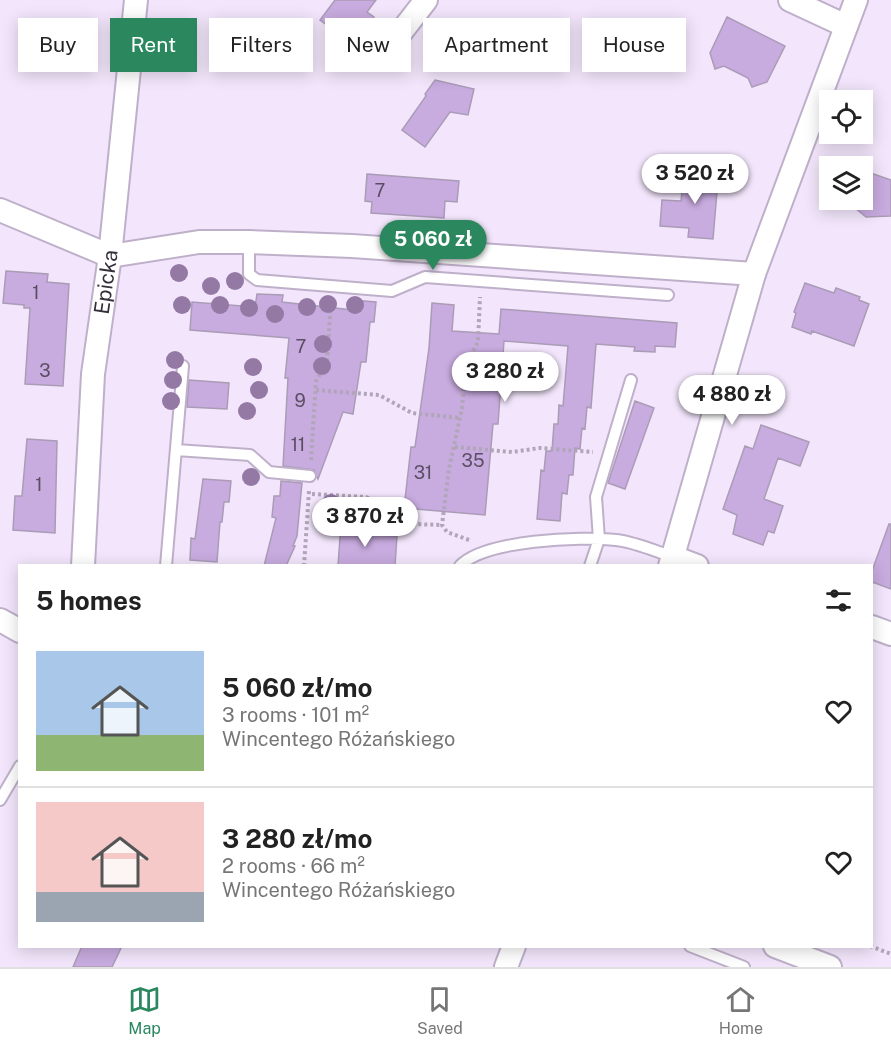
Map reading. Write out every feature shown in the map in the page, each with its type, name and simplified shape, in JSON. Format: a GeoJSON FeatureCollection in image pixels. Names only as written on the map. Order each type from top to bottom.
{"type":"FeatureCollection","features":[{"type":"Feature","properties":{"kind":"street","name":"Epicka"},"geometry":{"type":"LineString","coordinates":[[83,564],[93,374],[110,256],[136,0]]}},
{"type":"Feature","properties":{"kind":"street"},"geometry":{"type":"LineString","coordinates":[[411,19],[426,0]]}},
{"type":"Feature","properties":{"kind":"street"},"geometry":{"type":"LineString","coordinates":[[790,0],[846,26]]}},
{"type":"Feature","properties":{"kind":"street"},"geometry":{"type":"LineString","coordinates":[[687,564],[672,561],[754,274],[856,0]]}},
{"type":"Feature","properties":{"kind":"street"},"geometry":{"type":"LineString","coordinates":[[0,210],[110,256],[199,242],[249,242],[514,256],[754,274]]}},
{"type":"Feature","properties":{"kind":"street"},"geometry":{"type":"LineString","coordinates":[[0,620],[18,630]]}},
{"type":"Feature","properties":{"kind":"street"},"geometry":{"type":"LineString","coordinates":[[873,627],[891,634]]}},
{"type":"Feature","properties":{"kind":"street"},"geometry":{"type":"LineString","coordinates":[[506,967],[513,948]]}},
{"type":"Feature","properties":{"kind":"street"},"geometry":{"type":"LineString","coordinates":[[780,948],[830,967]]}},
{"type":"Feature","properties":{"kind":"lane"},"geometry":{"type":"LineString","coordinates":[[249,242],[249,274],[257,280],[392,291],[425,277],[668,295]]}},
{"type":"Feature","properties":{"kind":"lane"},"geometry":{"type":"LineString","coordinates":[[166,564],[183,366]]}},
{"type":"Feature","properties":{"kind":"lane"},"geometry":{"type":"LineString","coordinates":[[591,564],[599,539],[596,497],[631,380]]}},
{"type":"Feature","properties":{"kind":"lane"},"geometry":{"type":"LineString","coordinates":[[176,450],[250,455],[269,472],[310,476]]}},
{"type":"Feature","properties":{"kind":"lane"},"geometry":{"type":"LineString","coordinates":[[462,564],[465,560],[484,552],[569,537],[618,540],[672,561]]}},
{"type":"Feature","properties":{"kind":"lane"},"geometry":{"type":"LineString","coordinates":[[0,800],[18,769]]}},
{"type":"Feature","properties":{"kind":"lane"},"geometry":{"type":"LineString","coordinates":[[695,948],[744,967]]}},
{"type":"Feature","properties":{"kind":"path"},"geometry":{"type":"LineString","coordinates":[[481,281],[478,342],[466,364],[460,418],[449,469],[442,525],[447,532],[474,543],[484,552]]}},
{"type":"Feature","properties":{"kind":"path"},"geometry":{"type":"LineString","coordinates":[[304,564],[316,381],[327,362],[333,286]]}},
{"type":"Feature","properties":{"kind":"path"},"geometry":{"type":"LineString","coordinates":[[316,390],[379,395],[412,413],[460,418]]}},
{"type":"Feature","properties":{"kind":"path"},"geometry":{"type":"LineString","coordinates":[[454,447],[512,453],[540,448],[609,454]]}},
{"type":"Feature","properties":{"kind":"path"},"geometry":{"type":"LineString","coordinates":[[309,493],[366,497],[383,504],[412,524],[442,525]]}},
{"type":"Feature","properties":{"kind":"path"},"geometry":{"type":"LineString","coordinates":[[873,947],[891,954]]}},
{"type":"Feature","properties":{"kind":"building"},"geometry":{"type":"Polygon","coordinates":[[[335,0],[376,0],[367,12],[373,18],[325,18],[325,24],[320,20],[335,0]]]}},
{"type":"Feature","properties":{"kind":"building"},"geometry":{"type":"Polygon","coordinates":[[[727,17],[785,46],[767,82],[752,87],[748,78],[724,66],[715,69],[710,53],[727,17]]]}},
{"type":"Feature","properties":{"kind":"building"},"geometry":{"type":"Polygon","coordinates":[[[435,80],[474,89],[468,115],[450,112],[425,147],[402,130],[435,80]]]}},
{"type":"Feature","properties":{"kind":"building"},"geometry":{"type":"Polygon","coordinates":[[[694,166],[719,168],[713,239],[688,237],[689,228],[660,226],[662,200],[681,201],[683,180],[693,181],[694,166]]]}},
{"type":"Feature","properties":{"kind":"building"},"geometry":{"type":"Polygon","coordinates":[[[367,174],[459,181],[457,202],[445,201],[444,218],[371,213],[372,202],[365,201],[367,174]]]}},
{"type":"Feature","properties":{"kind":"building"},"geometry":{"type":"Polygon","coordinates":[[[873,174],[891,180],[891,216],[866,217],[858,210],[873,210],[873,174]]]}},
{"type":"Feature","properties":{"kind":"building"},"geometry":{"type":"Polygon","coordinates":[[[6,271],[48,274],[47,282],[69,284],[63,386],[25,384],[30,308],[24,308],[24,305],[3,303],[6,271]]]}},
{"type":"Feature","properties":{"kind":"building"},"geometry":{"type":"Polygon","coordinates":[[[805,283],[834,293],[836,288],[860,297],[859,300],[869,304],[854,346],[812,331],[811,334],[792,327],[796,313],[794,312],[805,283]]]}},
{"type":"Feature","properties":{"kind":"building"},"geometry":{"type":"Polygon","coordinates":[[[257,294],[283,295],[282,302],[353,310],[353,300],[376,302],[374,322],[370,322],[366,362],[361,362],[353,414],[343,412],[318,479],[314,470],[283,466],[288,378],[285,378],[289,338],[190,330],[192,302],[255,307],[257,294]]]}},
{"type":"Feature","properties":{"kind":"building"},"geometry":{"type":"Polygon","coordinates":[[[432,303],[454,305],[452,331],[499,334],[501,309],[677,323],[675,347],[655,346],[655,352],[634,351],[635,347],[596,344],[591,408],[587,407],[580,449],[575,448],[573,475],[569,475],[567,494],[562,493],[560,521],[537,519],[541,470],[544,471],[546,451],[552,451],[554,424],[558,424],[559,405],[563,406],[568,346],[504,341],[498,424],[493,424],[485,515],[404,508],[411,447],[415,447],[429,348],[432,303]]]}},
{"type":"Feature","properties":{"kind":"building"},"geometry":{"type":"Polygon","coordinates":[[[189,380],[229,383],[227,409],[187,407],[189,380]]]}},
{"type":"Feature","properties":{"kind":"building"},"geometry":{"type":"Polygon","coordinates":[[[635,401],[654,408],[625,489],[608,483],[635,401]]]}},
{"type":"Feature","properties":{"kind":"building"},"geometry":{"type":"Polygon","coordinates":[[[761,425],[809,442],[800,466],[778,458],[764,499],[783,506],[774,533],[768,531],[763,545],[733,534],[737,515],[723,509],[745,446],[753,449],[761,425]]]}},
{"type":"Feature","properties":{"kind":"building"},"geometry":{"type":"Polygon","coordinates":[[[27,439],[57,441],[55,533],[13,530],[15,496],[22,496],[27,439]]]}},
{"type":"Feature","properties":{"kind":"building"},"geometry":{"type":"Polygon","coordinates":[[[203,479],[231,481],[229,502],[224,502],[222,522],[220,522],[217,562],[190,560],[191,538],[195,539],[203,479]]]}},
{"type":"Feature","properties":{"kind":"building"},"geometry":{"type":"Polygon","coordinates":[[[281,481],[302,483],[297,536],[293,546],[295,546],[287,564],[264,564],[276,518],[272,517],[274,496],[280,496],[281,481]]]}},
{"type":"Feature","properties":{"kind":"building"},"geometry":{"type":"Polygon","coordinates":[[[341,523],[362,524],[362,534],[397,536],[395,564],[338,564],[341,523]]]}},
{"type":"Feature","properties":{"kind":"building"},"geometry":{"type":"Polygon","coordinates":[[[889,524],[891,524],[891,589],[873,582],[873,568],[889,524]]]}},
{"type":"Feature","properties":{"kind":"building"},"geometry":{"type":"Polygon","coordinates":[[[81,948],[121,948],[112,967],[73,967],[81,948]]]}}]}
